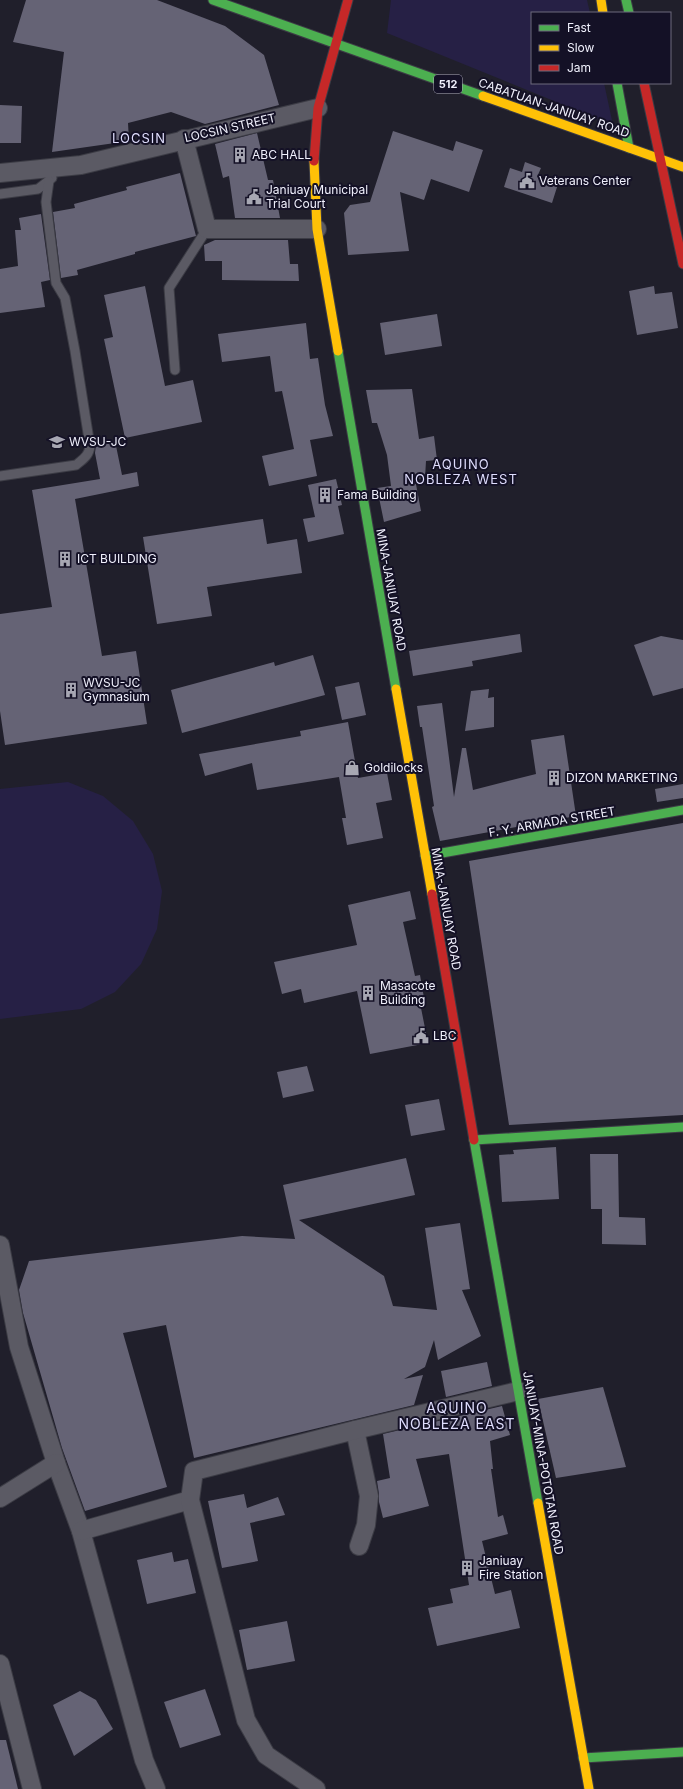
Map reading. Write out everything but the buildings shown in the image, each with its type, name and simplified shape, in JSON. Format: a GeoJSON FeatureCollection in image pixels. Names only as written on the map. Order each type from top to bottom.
{"type":"FeatureCollection","features":[{"type":"Feature","properties":{"kind":"main road","name":"CABATUAN-JANIUAY ROAD"},"geometry":{"type":"LineString","coordinates":[[213,0],[683,167]]}},
{"type":"Feature","properties":{"kind":"main road","name":"MINA-JANIUAY ROAD"},"geometry":{"type":"LineString","coordinates":[[348,0],[318,108],[314,153],[317,229],[474,1140]]}},
{"type":"Feature","properties":{"kind":"main road"},"geometry":{"type":"LineString","coordinates":[[601,0],[603,12]]}},
{"type":"Feature","properties":{"kind":"main road"},"geometry":{"type":"LineString","coordinates":[[626,0],[629,12]]}},
{"type":"Feature","properties":{"kind":"main road"},"geometry":{"type":"LineString","coordinates":[[617,84],[629,148]]}},
{"type":"Feature","properties":{"kind":"main road"},"geometry":{"type":"LineString","coordinates":[[644,84],[683,264]]}},
{"type":"Feature","properties":{"kind":"main road","name":"F. Y. ARMADA STREET"},"geometry":{"type":"LineString","coordinates":[[425,856],[683,810]]}},
{"type":"Feature","properties":{"kind":"main road"},"geometry":{"type":"LineString","coordinates":[[474,1140],[683,1127]]}},
{"type":"Feature","properties":{"kind":"main road","name":"JANIUAY-MINA-POTOTAN ROAD"},"geometry":{"type":"LineString","coordinates":[[474,1140],[589,1789]]}},
{"type":"Feature","properties":{"kind":"main road"},"geometry":{"type":"LineString","coordinates":[[583,1758],[683,1752]]}},
{"type":"Feature","properties":{"kind":"street","name":"LOCSIN STREET"},"geometry":{"type":"LineString","coordinates":[[0,173],[55,174],[81,165],[184,139],[318,108]]}},
{"type":"Feature","properties":{"kind":"street"},"geometry":{"type":"LineString","coordinates":[[184,139],[207,229],[317,229]]}},
{"type":"Feature","properties":{"kind":"street"},"geometry":{"type":"LineString","coordinates":[[0,1245],[19,1346],[56,1463],[81,1531],[144,1760],[156,1789]]}},
{"type":"Feature","properties":{"kind":"street"},"geometry":{"type":"LineString","coordinates":[[316,1789],[266,1755],[246,1720],[190,1500],[194,1471],[355,1430],[518,1391]]}},
{"type":"Feature","properties":{"kind":"street"},"geometry":{"type":"LineString","coordinates":[[355,1430],[369,1496],[366,1525],[359,1546]]}},
{"type":"Feature","properties":{"kind":"street"},"geometry":{"type":"LineString","coordinates":[[0,1498],[56,1463]]}},
{"type":"Feature","properties":{"kind":"street"},"geometry":{"type":"LineString","coordinates":[[81,1531],[190,1500]]}},
{"type":"Feature","properties":{"kind":"street"},"geometry":{"type":"LineString","coordinates":[[0,1664],[32,1789]]}},
{"type":"Feature","properties":{"kind":"lane"},"geometry":{"type":"LineString","coordinates":[[0,194],[38,189],[55,174]]}},
{"type":"Feature","properties":{"kind":"lane"},"geometry":{"type":"LineString","coordinates":[[0,476],[76,465],[89,453],[90,446],[65,298],[56,283],[46,202],[55,174]]}},
{"type":"Feature","properties":{"kind":"lane"},"geometry":{"type":"LineString","coordinates":[[175,370],[169,288],[207,229]]}},
{"type":"Feature","properties":{"kind":"shaded area"},"geometry":{"type":"Polygon","coordinates":[[[391,0],[587,0],[590,12],[531,12],[531,84],[604,84],[613,125],[387,33],[391,0]]]}},
{"type":"Feature","properties":{"kind":"shaded area"},"geometry":{"type":"Polygon","coordinates":[[[68,782],[103,796],[133,821],[153,854],[162,891],[157,929],[141,964],[115,992],[81,1009],[0,1019],[0,789],[68,782]]]}},
{"type":"Feature","properties":{"kind":"traffic: fast"},"geometry":{"type":"LineString","coordinates":[[213,0],[483,96]]}},
{"type":"Feature","properties":{"kind":"traffic: fast"},"geometry":{"type":"LineString","coordinates":[[626,0],[629,12]]}},
{"type":"Feature","properties":{"kind":"traffic: fast"},"geometry":{"type":"LineString","coordinates":[[617,84],[629,148]]}},
{"type":"Feature","properties":{"kind":"traffic: fast"},"geometry":{"type":"LineString","coordinates":[[338,351],[396,689]]}},
{"type":"Feature","properties":{"kind":"traffic: fast"},"geometry":{"type":"LineString","coordinates":[[425,856],[683,810]]}},
{"type":"Feature","properties":{"kind":"traffic: fast"},"geometry":{"type":"LineString","coordinates":[[474,1140],[683,1127]]}},
{"type":"Feature","properties":{"kind":"traffic: fast"},"geometry":{"type":"LineString","coordinates":[[474,1140],[538,1503]]}},
{"type":"Feature","properties":{"kind":"traffic: fast"},"geometry":{"type":"LineString","coordinates":[[583,1758],[683,1752]]}},
{"type":"Feature","properties":{"kind":"traffic: slow"},"geometry":{"type":"LineString","coordinates":[[601,0],[603,12]]}},
{"type":"Feature","properties":{"kind":"traffic: slow"},"geometry":{"type":"LineString","coordinates":[[483,96],[683,167]]}},
{"type":"Feature","properties":{"kind":"traffic: slow"},"geometry":{"type":"LineString","coordinates":[[314,161],[317,229],[338,351]]}},
{"type":"Feature","properties":{"kind":"traffic: slow"},"geometry":{"type":"LineString","coordinates":[[396,689],[432,894]]}},
{"type":"Feature","properties":{"kind":"traffic: slow"},"geometry":{"type":"LineString","coordinates":[[538,1503],[589,1789]]}},
{"type":"Feature","properties":{"kind":"traffic: jam"},"geometry":{"type":"LineString","coordinates":[[314,161],[318,108],[348,0]]}},
{"type":"Feature","properties":{"kind":"traffic: jam"},"geometry":{"type":"LineString","coordinates":[[644,84],[683,264]]}},
{"type":"Feature","properties":{"kind":"traffic: jam"},"geometry":{"type":"LineString","coordinates":[[432,894],[474,1140]]}},
{"type":"Feature","properties":{"kind":"place","name":"ABC HALL"},"geometry":{"type":"Point","coordinates":[240,155]}},
{"type":"Feature","properties":{"kind":"place","name":"Veterans Center"},"geometry":{"type":"Point","coordinates":[527,181]}},
{"type":"Feature","properties":{"kind":"place","name":"Janiuay Municipal Trial Court"},"geometry":{"type":"Point","coordinates":[254,197]}},
{"type":"Feature","properties":{"kind":"place","name":"WVSU-JC"},"geometry":{"type":"Point","coordinates":[57,442]}},
{"type":"Feature","properties":{"kind":"place","name":"Fama Building"},"geometry":{"type":"Point","coordinates":[325,495]}},
{"type":"Feature","properties":{"kind":"place","name":"ICT BUILDING"},"geometry":{"type":"Point","coordinates":[65,559]}},
{"type":"Feature","properties":{"kind":"place","name":"WVSU-JC Gymnasium"},"geometry":{"type":"Point","coordinates":[71,690]}},
{"type":"Feature","properties":{"kind":"place","name":"Goldilocks"},"geometry":{"type":"Point","coordinates":[352,768]}},
{"type":"Feature","properties":{"kind":"place","name":"DIZON MARKETING"},"geometry":{"type":"Point","coordinates":[554,778]}},
{"type":"Feature","properties":{"kind":"place","name":"Masacote Building"},"geometry":{"type":"Point","coordinates":[368,993]}},
{"type":"Feature","properties":{"kind":"place","name":"LBC"},"geometry":{"type":"Point","coordinates":[421,1036]}},
{"type":"Feature","properties":{"kind":"place","name":"Janiuay Fire Station"},"geometry":{"type":"Point","coordinates":[467,1568]}},
{"type":"Feature","properties":{"kind":"district","name":"LOCSIN"},"geometry":{"type":"Point","coordinates":[139,138]}},
{"type":"Feature","properties":{"kind":"district","name":"AQUINO NOBLEZA WEST"},"geometry":{"type":"Point","coordinates":[461,472]}},
{"type":"Feature","properties":{"kind":"district","name":"AQUINO NOBLEZA EAST"},"geometry":{"type":"Point","coordinates":[457,1416]}}]}
